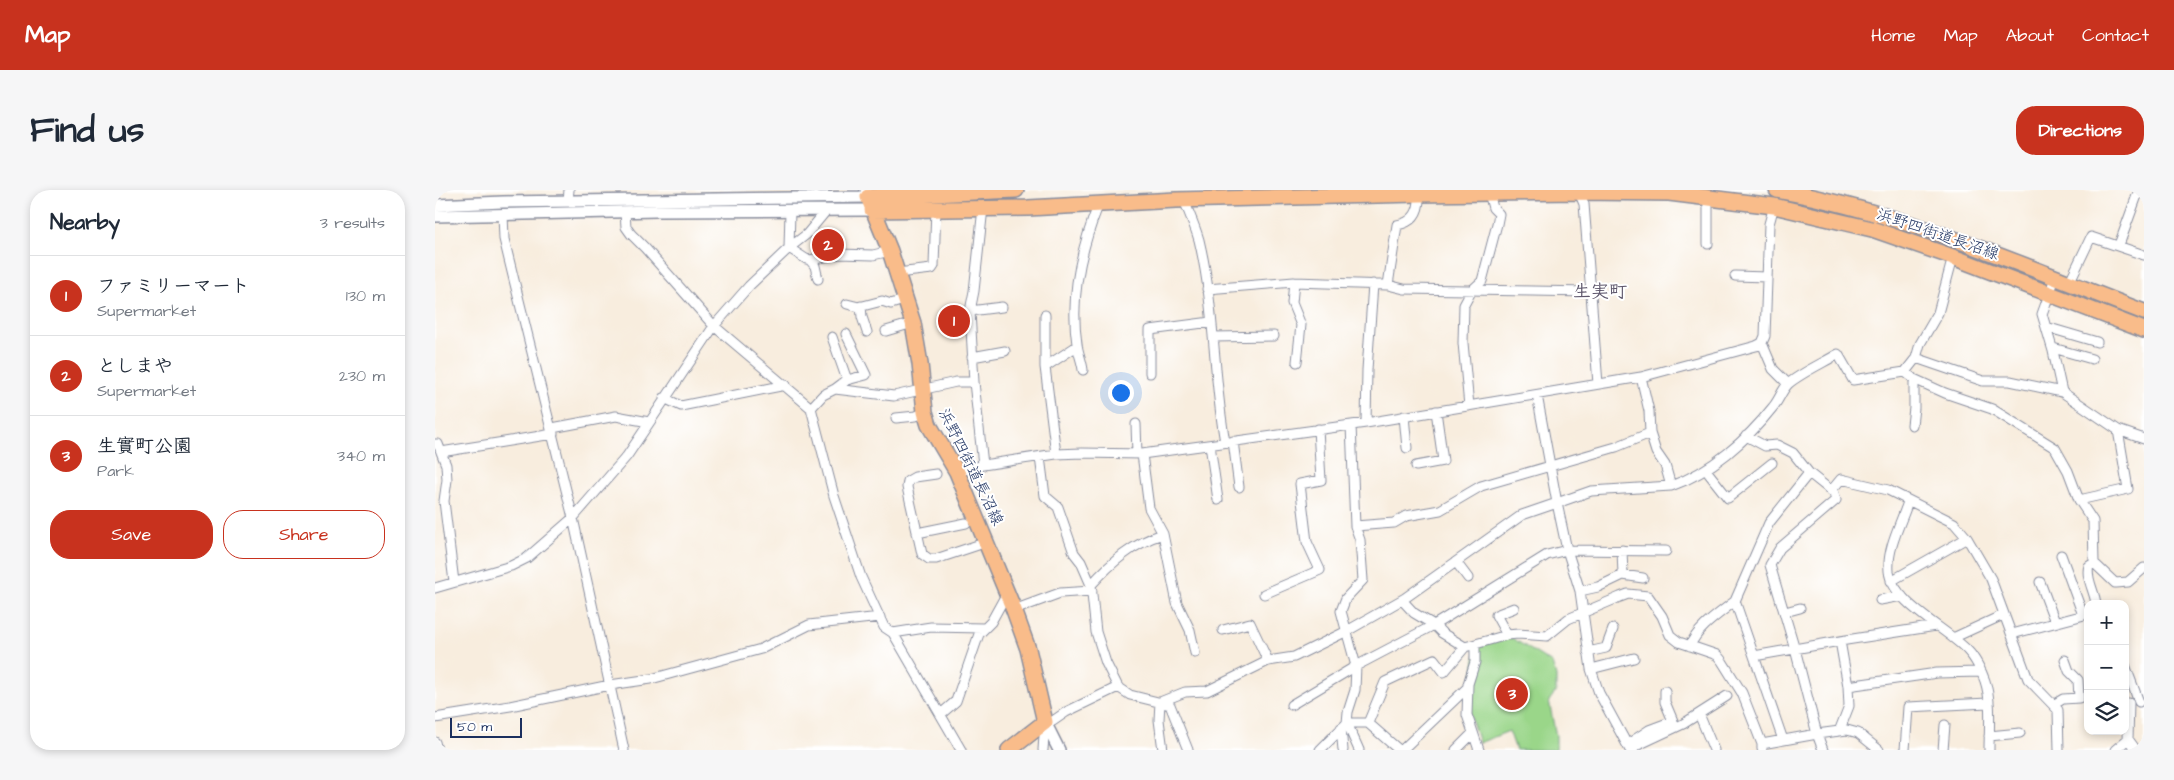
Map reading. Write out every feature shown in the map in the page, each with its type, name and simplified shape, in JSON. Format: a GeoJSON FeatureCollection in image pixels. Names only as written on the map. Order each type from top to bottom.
{"type":"FeatureCollection","features":[{"type":"Feature","properties":{"kind":"main road"},"geometry":{"type":"LineString","coordinates":[[869,199],[1016,190]]}},
{"type":"Feature","properties":{"kind":"main road"},"geometry":{"type":"LineString","coordinates":[[1774,206],[1778,190]]}},
{"type":"Feature","properties":{"kind":"main road","name":"浜野四街道長沼線"},"geometry":{"type":"LineString","coordinates":[[1778,190],[1835,201],[1903,221],[1957,239],[2144,312]]}},
{"type":"Feature","properties":{"kind":"main road","name":"浜野四街道長沼線"},"geometry":{"type":"LineString","coordinates":[[1045,722],[1028,649],[1014,610],[957,472],[929,425],[925,412],[913,323],[907,299],[869,199],[935,208],[983,208],[1098,206],[1300,193],[1419,194],[1579,191],[1669,193],[1774,206],[1872,229],[1953,257],[2144,330]]}},
{"type":"Feature","properties":{"kind":"main road"},"geometry":{"type":"LineString","coordinates":[[1009,750],[1045,722]]}},
{"type":"Feature","properties":{"kind":"street"},"geometry":{"type":"LineString","coordinates":[[2119,245],[2139,190]]}},
{"type":"Feature","properties":{"kind":"street"},"geometry":{"type":"LineString","coordinates":[[1579,191],[1584,204],[1598,384]]}},
{"type":"Feature","properties":{"kind":"street"},"geometry":{"type":"LineString","coordinates":[[1469,406],[1463,343],[1464,306],[1472,290],[1482,281],[1499,214],[1493,208],[1489,193]]}},
{"type":"Feature","properties":{"kind":"street"},"geometry":{"type":"LineString","coordinates":[[1388,285],[1397,225],[1407,223],[1416,214],[1419,206],[1419,194]]}},
{"type":"Feature","properties":{"kind":"street"},"geometry":{"type":"LineString","coordinates":[[435,205],[568,196],[619,195],[869,199]]}},
{"type":"Feature","properties":{"kind":"street"},"geometry":{"type":"LineString","coordinates":[[1708,198],[1708,244]]}},
{"type":"Feature","properties":{"kind":"street"},"geometry":{"type":"LineString","coordinates":[[435,216],[625,212],[826,211],[869,199]]}},
{"type":"Feature","properties":{"kind":"street"},"geometry":{"type":"LineString","coordinates":[[1184,200],[1199,239],[1213,337],[1220,416],[1229,442],[1239,487]]}},
{"type":"Feature","properties":{"kind":"street"},"geometry":{"type":"LineString","coordinates":[[1083,370],[1077,346],[1076,291],[1086,236],[1098,206]]}},
{"type":"Feature","properties":{"kind":"street"},"geometry":{"type":"LineString","coordinates":[[957,472],[983,465],[1056,454],[1082,452],[1139,454],[1366,423],[1641,377],[1756,346],[1762,343],[1765,336],[1769,224],[1774,206]]}},
{"type":"Feature","properties":{"kind":"street"},"geometry":{"type":"LineString","coordinates":[[897,273],[932,269],[934,266],[935,208]]}},
{"type":"Feature","properties":{"kind":"street"},"geometry":{"type":"LineString","coordinates":[[983,208],[970,311],[974,382],[983,465]]}},
{"type":"Feature","properties":{"kind":"street"},"geometry":{"type":"LineString","coordinates":[[789,248],[790,211]]}},
{"type":"Feature","properties":{"kind":"street"},"geometry":{"type":"LineString","coordinates":[[435,588],[511,566],[527,558],[573,518],[627,456],[664,398],[714,326],[749,286],[789,248],[807,234],[826,211]]}},
{"type":"Feature","properties":{"kind":"street"},"geometry":{"type":"LineString","coordinates":[[625,212],[626,227],[631,234],[714,326],[811,408],[834,496],[861,576],[884,627],[893,632],[961,750]]}},
{"type":"Feature","properties":{"kind":"street"},"geometry":{"type":"LineString","coordinates":[[503,214],[505,239],[513,276],[553,431],[624,750]]}},
{"type":"Feature","properties":{"kind":"street"},"geometry":{"type":"LineString","coordinates":[[2062,392],[2053,348],[2042,314],[2049,293],[2062,281],[2091,237],[2144,255]]}},
{"type":"Feature","properties":{"kind":"street"},"geometry":{"type":"LineString","coordinates":[[789,248],[806,259],[811,260],[839,254],[873,255],[890,251]]}},
{"type":"Feature","properties":{"kind":"street"},"geometry":{"type":"LineString","coordinates":[[1159,702],[1185,692],[1207,691],[1267,661],[1294,657],[1347,631],[1402,600],[1522,515],[1591,491],[1671,486],[1690,479],[1706,470],[1746,436],[1773,406],[1788,384],[1838,354],[1853,380],[1905,372],[1916,358],[1920,344],[1938,313],[1953,257]]}},
{"type":"Feature","properties":{"kind":"street"},"geometry":{"type":"LineString","coordinates":[[811,260],[815,266],[818,279]]}},
{"type":"Feature","properties":{"kind":"street"},"geometry":{"type":"LineString","coordinates":[[1735,276],[1767,277]]}},
{"type":"Feature","properties":{"kind":"street"},"geometry":{"type":"LineString","coordinates":[[1207,289],[1294,282],[1373,284],[1404,289],[1590,292]]}},
{"type":"Feature","properties":{"kind":"street"},"geometry":{"type":"LineString","coordinates":[[1294,282],[1292,303],[1301,325],[1297,362]]}},
{"type":"Feature","properties":{"kind":"street"},"geometry":{"type":"LineString","coordinates":[[1366,423],[1367,370],[1373,284]]}},
{"type":"Feature","properties":{"kind":"street"},"geometry":{"type":"LineString","coordinates":[[847,304],[861,306],[882,301],[891,304],[907,299]]}},
{"type":"Feature","properties":{"kind":"street"},"geometry":{"type":"LineString","coordinates":[[861,306],[867,332]]}},
{"type":"Feature","properties":{"kind":"street"},"geometry":{"type":"LineString","coordinates":[[970,311],[1002,307]]}},
{"type":"Feature","properties":{"kind":"street"},"geometry":{"type":"LineString","coordinates":[[1045,315],[1045,367],[1056,454]]}},
{"type":"Feature","properties":{"kind":"street"},"geometry":{"type":"LineString","coordinates":[[1150,374],[1150,330],[1211,322]]}},
{"type":"Feature","properties":{"kind":"street"},"geometry":{"type":"LineString","coordinates":[[886,331],[913,323]]}},
{"type":"Feature","properties":{"kind":"street"},"geometry":{"type":"LineString","coordinates":[[2046,327],[2097,342]]}},
{"type":"Feature","properties":{"kind":"street"},"geometry":{"type":"LineString","coordinates":[[811,408],[823,395],[847,380],[866,375],[846,334]]}},
{"type":"Feature","properties":{"kind":"street"},"geometry":{"type":"LineString","coordinates":[[1213,337],[1274,336]]}},
{"type":"Feature","properties":{"kind":"street"},"geometry":{"type":"LineString","coordinates":[[832,337],[847,380]]}},
{"type":"Feature","properties":{"kind":"street"},"geometry":{"type":"LineString","coordinates":[[1762,343],[1773,369],[1788,384]]}},
{"type":"Feature","properties":{"kind":"street"},"geometry":{"type":"LineString","coordinates":[[1045,367],[1077,346]]}},
{"type":"Feature","properties":{"kind":"street"},"geometry":{"type":"LineString","coordinates":[[2053,348],[2092,359]]}},
{"type":"Feature","properties":{"kind":"street"},"geometry":{"type":"LineString","coordinates":[[972,357],[1005,351]]}},
{"type":"Feature","properties":{"kind":"street"},"geometry":{"type":"LineString","coordinates":[[1916,358],[1983,380],[2010,380],[2062,392],[2118,430],[2144,439]]}},
{"type":"Feature","properties":{"kind":"street"},"geometry":{"type":"LineString","coordinates":[[1905,372],[1914,379],[1992,409],[2055,448],[2068,471],[2079,500],[2093,521],[2094,563],[2115,583],[2128,582],[2144,568]]}},
{"type":"Feature","properties":{"kind":"street"},"geometry":{"type":"LineString","coordinates":[[1641,377],[1649,411],[1650,433],[1656,452],[1665,465],[1671,486]]}},
{"type":"Feature","properties":{"kind":"street"},"geometry":{"type":"LineString","coordinates":[[1912,425],[1914,379]]}},
{"type":"Feature","properties":{"kind":"street"},"geometry":{"type":"LineString","coordinates":[[835,389],[894,396],[956,382],[974,382]]}},
{"type":"Feature","properties":{"kind":"street"},"geometry":{"type":"LineString","coordinates":[[664,398],[681,406],[786,385]]}},
{"type":"Feature","properties":{"kind":"street"},"geometry":{"type":"LineString","coordinates":[[1537,395],[1567,550],[1580,591],[1591,669],[1599,693],[1630,748]]}},
{"type":"Feature","properties":{"kind":"street"},"geometry":{"type":"LineString","coordinates":[[1416,466],[1443,461],[1436,411]]}},
{"type":"Feature","properties":{"kind":"street"},"geometry":{"type":"LineString","coordinates":[[896,418],[916,416],[925,412]]}},
{"type":"Feature","properties":{"kind":"street"},"geometry":{"type":"LineString","coordinates":[[441,452],[553,431],[616,416],[649,422]]}},
{"type":"Feature","properties":{"kind":"street"},"geometry":{"type":"LineString","coordinates":[[1403,416],[1407,448]]}},
{"type":"Feature","properties":{"kind":"street"},"geometry":{"type":"LineString","coordinates":[[1135,424],[1149,508],[1163,534],[1177,603],[1190,630],[1195,653]]}},
{"type":"Feature","properties":{"kind":"street"},"geometry":{"type":"LineString","coordinates":[[1343,750],[1344,725],[1355,690],[1356,666],[1341,611],[1346,598],[1363,580],[1360,540],[1355,526],[1351,425]]}},
{"type":"Feature","properties":{"kind":"street"},"geometry":{"type":"LineString","coordinates":[[1264,594],[1320,570],[1307,542],[1300,484],[1321,480],[1318,429]]}},
{"type":"Feature","properties":{"kind":"street"},"geometry":{"type":"LineString","coordinates":[[2079,500],[2128,489],[2118,430]]}},
{"type":"Feature","properties":{"kind":"street"},"geometry":{"type":"LineString","coordinates":[[1355,526],[1394,523],[1406,516],[1440,510],[1481,486],[1616,447],[1650,433]]}},
{"type":"Feature","properties":{"kind":"street"},"geometry":{"type":"LineString","coordinates":[[1746,436],[1765,446],[1777,444],[1793,453],[1809,473],[1831,491],[1837,500],[1781,548],[1770,566],[1785,612],[1817,734],[1823,750]]}},
{"type":"Feature","properties":{"kind":"street"},"geometry":{"type":"LineString","coordinates":[[435,444],[438,444],[446,465],[447,480],[444,501],[454,582]]}},
{"type":"Feature","properties":{"kind":"street"},"geometry":{"type":"LineString","coordinates":[[1210,445],[1218,500]]}},
{"type":"Feature","properties":{"kind":"street"},"geometry":{"type":"LineString","coordinates":[[1040,457],[1045,496],[1058,507],[1074,553],[1081,562],[1091,588],[1096,632],[1105,662],[1118,687],[1129,695],[1170,705],[1188,750]]}},
{"type":"Feature","properties":{"kind":"street"},"geometry":{"type":"LineString","coordinates":[[1706,470],[1729,498],[1772,463]]}},
{"type":"Feature","properties":{"kind":"street"},"geometry":{"type":"LineString","coordinates":[[1690,646],[1700,632],[1735,601],[1769,523],[1809,473]]}},
{"type":"Feature","properties":{"kind":"street"},"geometry":{"type":"LineString","coordinates":[[936,474],[915,477],[908,481],[907,487],[920,549],[929,559],[937,559],[987,542]]}},
{"type":"Feature","properties":{"kind":"street"},"geometry":{"type":"LineString","coordinates":[[1831,491],[1841,480],[1889,490],[1908,502],[1954,523],[1967,538],[1991,579],[2028,679],[2058,710],[2059,750]]}},
{"type":"Feature","properties":{"kind":"street"},"geometry":{"type":"LineString","coordinates":[[1908,502],[1891,550],[1889,571],[1891,581],[1902,596],[1970,653],[1985,681],[1989,703],[1989,750]]}},
{"type":"Feature","properties":{"kind":"street"},"geometry":{"type":"LineString","coordinates":[[917,533],[966,523]]}},
{"type":"Feature","properties":{"kind":"street"},"geometry":{"type":"LineString","coordinates":[[1014,610],[1060,593],[1091,588],[1114,560],[1151,537],[1163,534]]}},
{"type":"Feature","properties":{"kind":"street"},"geometry":{"type":"LineString","coordinates":[[1891,581],[1967,538]]}},
{"type":"Feature","properties":{"kind":"street"},"geometry":{"type":"LineString","coordinates":[[1291,705],[1356,666],[1435,625],[1547,555],[1567,550],[1665,551]]}},
{"type":"Feature","properties":{"kind":"street"},"geometry":{"type":"LineString","coordinates":[[1622,550],[1623,575]]}},
{"type":"Feature","properties":{"kind":"street"},"geometry":{"type":"LineString","coordinates":[[2061,555],[2084,612]]}},
{"type":"Feature","properties":{"kind":"street"},"geometry":{"type":"LineString","coordinates":[[1456,562],[1467,578]]}},
{"type":"Feature","properties":{"kind":"street"},"geometry":{"type":"LineString","coordinates":[[2094,563],[2089,566],[2087,571],[2096,600]]}},
{"type":"Feature","properties":{"kind":"street"},"geometry":{"type":"LineString","coordinates":[[1580,591],[1599,587],[1623,575],[1643,578]]}},
{"type":"Feature","properties":{"kind":"street"},"geometry":{"type":"LineString","coordinates":[[2040,582],[2055,622]]}},
{"type":"Feature","properties":{"kind":"street"},"geometry":{"type":"LineString","coordinates":[[941,714],[956,700],[979,634],[991,622],[1007,593]]}},
{"type":"Feature","properties":{"kind":"street"},"geometry":{"type":"LineString","coordinates":[[1368,723],[1385,682],[1434,660],[1445,672],[1470,647],[1507,635],[1547,636],[1568,619],[1629,594],[1648,596],[1662,616],[1670,635],[1679,642],[1717,655],[1742,693],[1762,747],[1783,740],[1840,729],[1858,733],[1879,750]]}},
{"type":"Feature","properties":{"kind":"street"},"geometry":{"type":"LineString","coordinates":[[1880,600],[1902,596]]}},
{"type":"Feature","properties":{"kind":"street"},"geometry":{"type":"LineString","coordinates":[[1402,600],[1414,613],[1435,625],[1441,633],[1470,647],[1475,662],[1467,688],[1467,715],[1479,750]]}},
{"type":"Feature","properties":{"kind":"street"},"geometry":{"type":"LineString","coordinates":[[1735,601],[1783,740]]}},
{"type":"Feature","properties":{"kind":"street"},"geometry":{"type":"LineString","coordinates":[[1507,635],[1496,614],[1514,608]]}},
{"type":"Feature","properties":{"kind":"street"},"geometry":{"type":"LineString","coordinates":[[1785,612],[1800,608]]}},
{"type":"Feature","properties":{"kind":"street"},"geometry":{"type":"LineString","coordinates":[[2012,634],[2084,614]]}},
{"type":"Feature","properties":{"kind":"street"},"geometry":{"type":"LineString","coordinates":[[1953,638],[2003,615]]}},
{"type":"Feature","properties":{"kind":"street"},"geometry":{"type":"LineString","coordinates":[[435,718],[510,706],[610,685],[651,679],[761,649],[809,625],[880,618]]}},
{"type":"Feature","properties":{"kind":"street"},"geometry":{"type":"LineString","coordinates":[[1223,630],[1251,623],[1267,661]]}},
{"type":"Feature","properties":{"kind":"street"},"geometry":{"type":"LineString","coordinates":[[1754,656],[1936,626]]}},
{"type":"Feature","properties":{"kind":"street"},"geometry":{"type":"LineString","coordinates":[[893,632],[931,627],[983,628]]}},
{"type":"Feature","properties":{"kind":"street"},"geometry":{"type":"LineString","coordinates":[[1588,652],[1606,648],[1613,629]]}},
{"type":"Feature","properties":{"kind":"street"},"geometry":{"type":"LineString","coordinates":[[1840,641],[1848,686],[1849,706],[1840,729]]}},
{"type":"Feature","properties":{"kind":"street"},"geometry":{"type":"LineString","coordinates":[[1591,669],[1635,658]]}},
{"type":"Feature","properties":{"kind":"street"},"geometry":{"type":"LineString","coordinates":[[2065,660],[2069,671],[2078,680],[2079,698]]}},
{"type":"Feature","properties":{"kind":"street"},"geometry":{"type":"LineString","coordinates":[[1848,686],[1937,673],[1980,672]]}},
{"type":"Feature","properties":{"kind":"street"},"geometry":{"type":"LineString","coordinates":[[2115,750],[2128,739],[2134,703],[2129,682]]}},
{"type":"Feature","properties":{"kind":"street"},"geometry":{"type":"LineString","coordinates":[[1045,722],[1053,721],[1066,712],[1118,687]]}},
{"type":"Feature","properties":{"kind":"street"},"geometry":{"type":"LineString","coordinates":[[1320,750],[1344,725],[1368,723],[1401,750],[1467,688]]}},
{"type":"Feature","properties":{"kind":"street"},"geometry":{"type":"LineString","coordinates":[[1630,748],[1649,730],[1673,721],[1665,702],[1665,691]]}},
{"type":"Feature","properties":{"kind":"street"},"geometry":{"type":"LineString","coordinates":[[1630,748],[1699,714],[1727,696]]}},
{"type":"Feature","properties":{"kind":"street"},"geometry":{"type":"LineString","coordinates":[[2053,705],[2063,699],[2079,698],[2084,701]]}},
{"type":"Feature","properties":{"kind":"street"},"geometry":{"type":"LineString","coordinates":[[1159,702],[1163,750]]}},
{"type":"Feature","properties":{"kind":"street"},"geometry":{"type":"LineString","coordinates":[[1905,750],[1908,707],[1989,703]]}},
{"type":"Feature","properties":{"kind":"street"},"geometry":{"type":"LineString","coordinates":[[1699,714],[1714,750]]}},
{"type":"Feature","properties":{"kind":"street"},"geometry":{"type":"LineString","coordinates":[[1043,750],[1045,722]]}},
{"type":"Feature","properties":{"kind":"street"},"geometry":{"type":"LineString","coordinates":[[1045,722],[1059,750]]}},
{"type":"Feature","properties":{"kind":"street"},"geometry":{"type":"LineString","coordinates":[[1344,725],[1359,750]]}},
{"type":"Feature","properties":{"kind":"street"},"geometry":{"type":"LineString","coordinates":[[1943,750],[1945,725]]}},
{"type":"Feature","properties":{"kind":"street"},"geometry":{"type":"LineString","coordinates":[[1456,750],[1473,733]]}},
{"type":"Feature","properties":{"kind":"street"},"geometry":{"type":"LineString","coordinates":[[1989,736],[2020,733]]}},
{"type":"Feature","properties":{"kind":"street"},"geometry":{"type":"LineString","coordinates":[[2128,739],[2136,750]]}},
{"type":"Feature","properties":{"kind":"street"},"geometry":{"type":"LineString","coordinates":[[435,742],[437,750]]}},
{"type":"Feature","properties":{"kind":"green space"},"geometry":{"type":"Polygon","coordinates":[[[1503,638],[1512,638],[1552,663],[1556,676],[1556,691],[1549,701],[1556,736],[1556,750],[1516,750],[1509,731],[1479,743],[1470,715],[1469,697],[1477,647],[1503,638]]]}},
{"type":"Feature","properties":{"kind":"place","name":"としまや"},"geometry":{"type":"Point","coordinates":[828,245]}},
{"type":"Feature","properties":{"kind":"place","name":"ファミリーマート"},"geometry":{"type":"Point","coordinates":[954,321]}},
{"type":"Feature","properties":{"kind":"place","name":"生實町公園"},"geometry":{"type":"Point","coordinates":[1512,694]}},
{"type":"Feature","properties":{"kind":"district","name":"生実町"},"geometry":{"type":"Point","coordinates":[1600,291]}}]}
